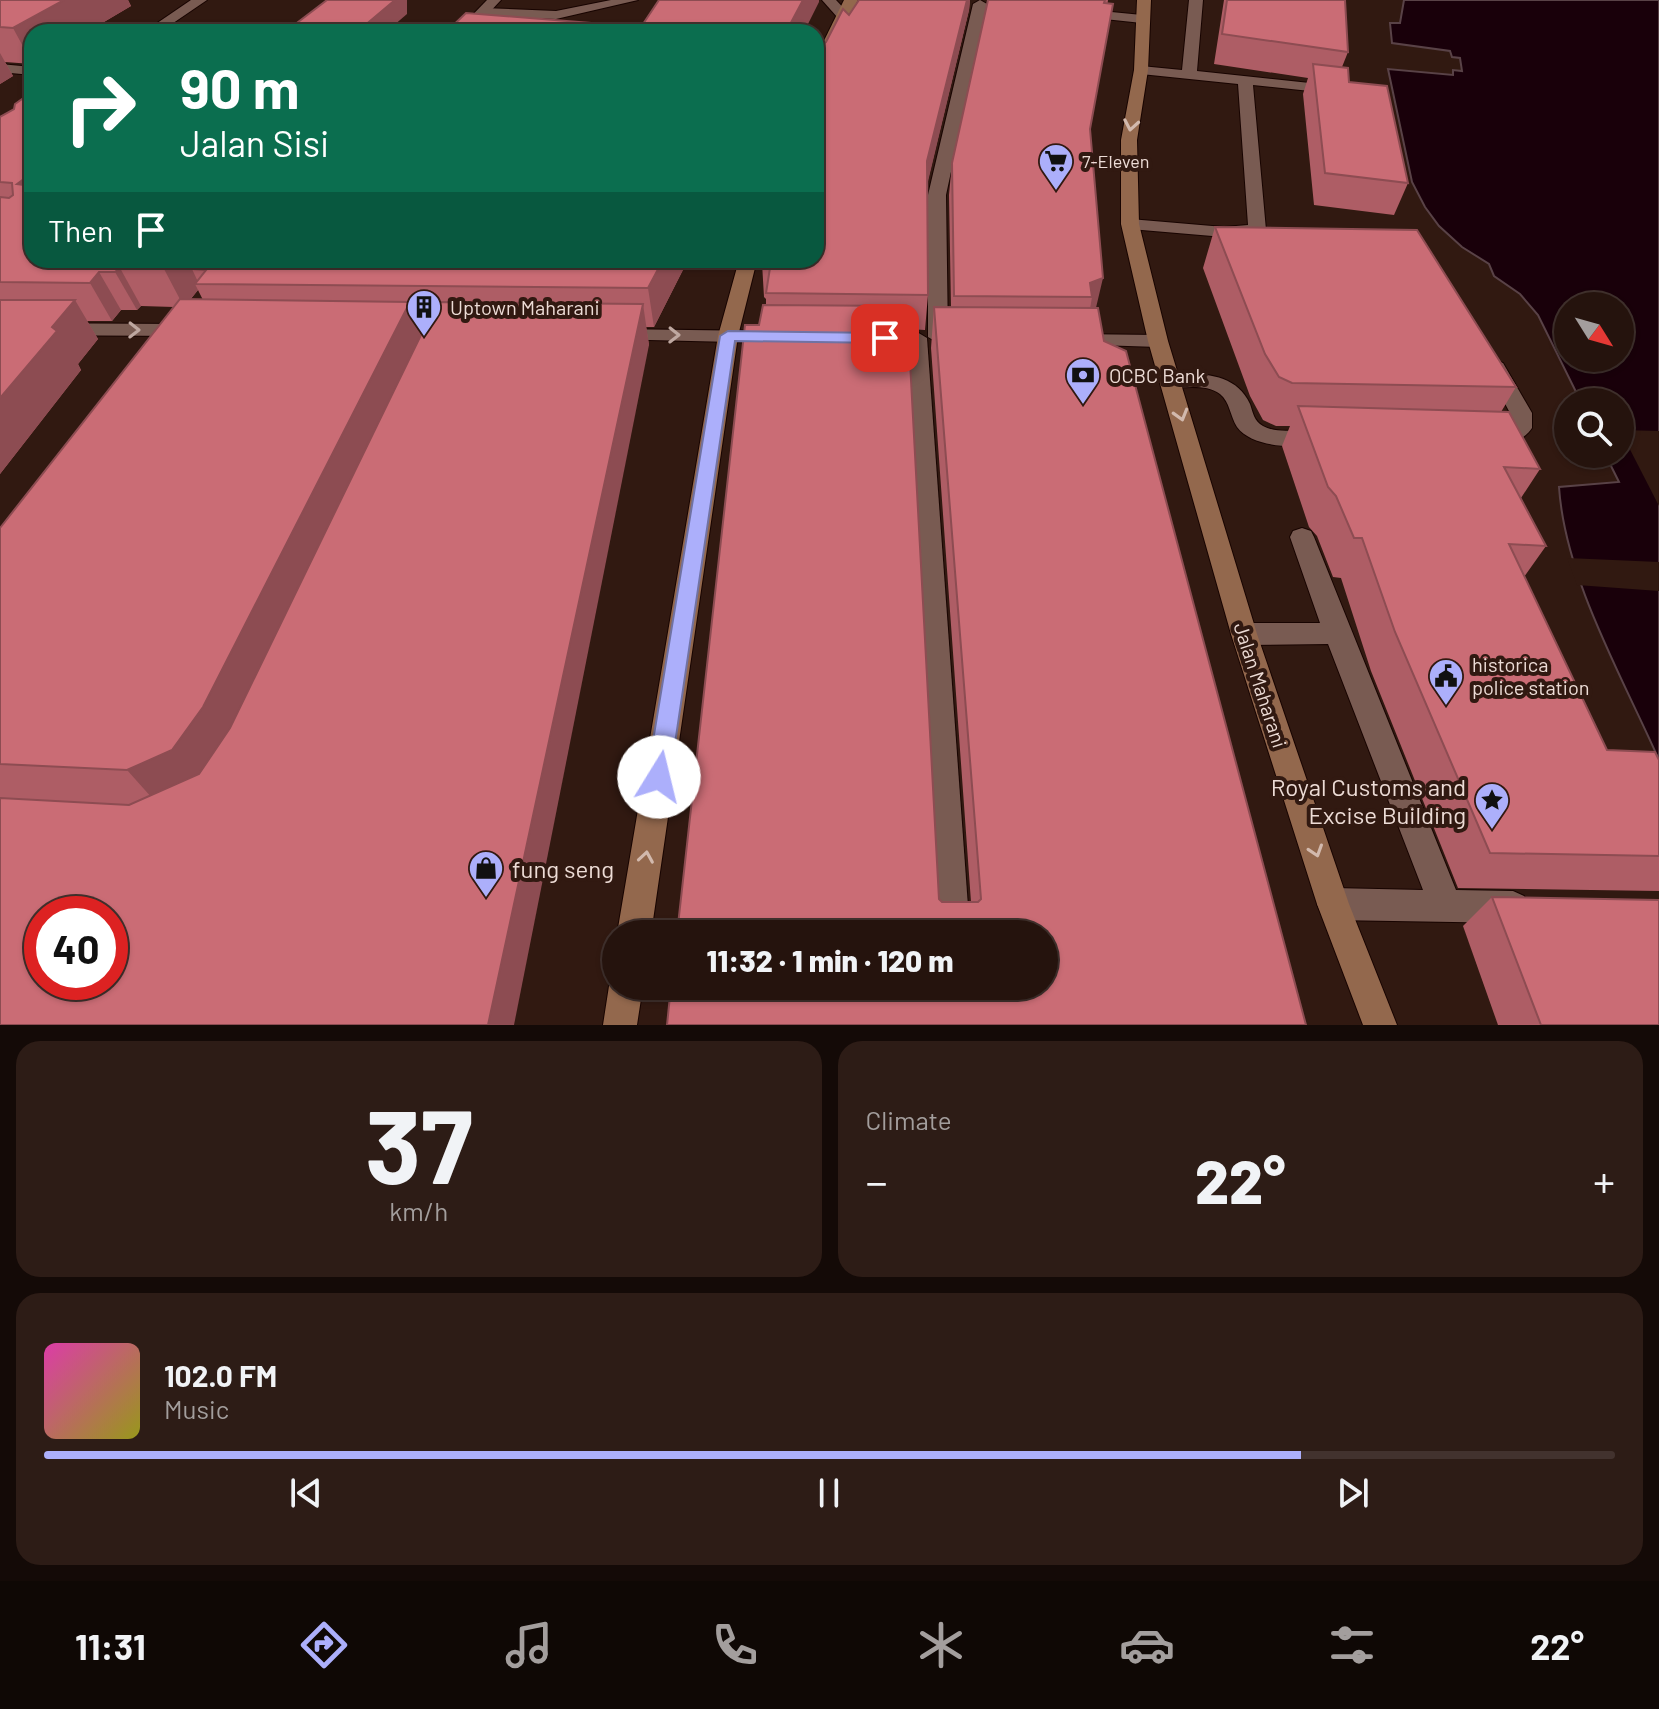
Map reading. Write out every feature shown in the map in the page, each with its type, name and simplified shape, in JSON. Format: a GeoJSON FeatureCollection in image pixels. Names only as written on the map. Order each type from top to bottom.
{"type":"FeatureCollection","features":[{"type":"Feature","properties":{"kind":"street"},"geometry":{"type":"LineString","coordinates":[[163,24],[200,0]]}},
{"type":"Feature","properties":{"kind":"street"},"geometry":{"type":"LineString","coordinates":[[471,24],[494,0]]}},
{"type":"Feature","properties":{"kind":"street"},"geometry":{"type":"LineString","coordinates":[[483,12],[556,15],[631,0]]}},
{"type":"Feature","properties":{"kind":"street"},"geometry":{"type":"LineString","coordinates":[[829,0],[843,15]]}},
{"type":"Feature","properties":{"kind":"street"},"geometry":{"type":"LineString","coordinates":[[824,54],[851,0]]}},
{"type":"Feature","properties":{"kind":"street","name":"Jalan Maharani"},"geometry":{"type":"LineString","coordinates":[[1144,0],[1141,70],[1129,140],[1130,224],[1158,341],[1244,634],[1333,904],[1380,1025]]}},
{"type":"Feature","properties":{"kind":"street"},"geometry":{"type":"LineString","coordinates":[[1189,75],[1196,0]]}},
{"type":"Feature","properties":{"kind":"street"},"geometry":{"type":"LineString","coordinates":[[952,920],[928,338],[937,195],[979,4]]}},
{"type":"Feature","properties":{"kind":"street"},"geometry":{"type":"LineString","coordinates":[[1067,12],[1142,19]]}},
{"type":"Feature","properties":{"kind":"street"},"geometry":{"type":"LineString","coordinates":[[549,24],[556,15]]}},
{"type":"Feature","properties":{"kind":"street"},"geometry":{"type":"LineString","coordinates":[[0,68],[24,70]]}},
{"type":"Feature","properties":{"kind":"street"},"geometry":{"type":"LineString","coordinates":[[1141,70],[1356,92]]}},
{"type":"Feature","properties":{"kind":"street"},"geometry":{"type":"LineString","coordinates":[[1130,224],[1224,232],[1257,230],[1245,80]]}},
{"type":"Feature","properties":{"kind":"street"},"geometry":{"type":"LineString","coordinates":[[636,920],[728,336],[746,268]]}},
{"type":"Feature","properties":{"kind":"street"},"geometry":{"type":"LineString","coordinates":[[162,356],[199,307]]}},
{"type":"Feature","properties":{"kind":"street"},"geometry":{"type":"LineString","coordinates":[[0,329],[211,331]]}},
{"type":"Feature","properties":{"kind":"street"},"geometry":{"type":"LineString","coordinates":[[601,335],[791,337]]}},
{"type":"Feature","properties":{"kind":"street"},"geometry":{"type":"LineString","coordinates":[[1048,339],[1158,341]]}},
{"type":"Feature","properties":{"kind":"street"},"geometry":{"type":"LineString","coordinates":[[1474,441],[1490,441],[1511,435],[1521,428],[1521,413],[1492,361]]}},
{"type":"Feature","properties":{"kind":"street"},"geometry":{"type":"LineString","coordinates":[[1172,381],[1202,380],[1227,388],[1237,400],[1244,423],[1256,431],[1273,436],[1335,438]]}},
{"type":"Feature","properties":{"kind":"street"},"geometry":{"type":"LineString","coordinates":[[1302,537],[1446,906]]}},
{"type":"Feature","properties":{"kind":"street"},"geometry":{"type":"LineString","coordinates":[[1244,634],[1337,633]]}},
{"type":"Feature","properties":{"kind":"street"},"geometry":{"type":"LineString","coordinates":[[1333,904],[1537,908]]}},
{"type":"Feature","properties":{"kind":"street"},"geometry":{"type":"LineString","coordinates":[[620,1025],[624,1000]]}},
{"type":"Feature","properties":{"kind":"street"},"geometry":{"type":"LineString","coordinates":[[957,1000],[958,1025]]}},
{"type":"Feature","properties":{"kind":"shaded area"},"geometry":{"type":"Polygon","coordinates":[[[1404,0],[1659,0],[1659,760],[1584,591],[1572,556],[1559,487],[1619,482],[1612,468],[1634,468],[1634,388],[1574,388],[1566,372],[1634,372],[1634,292],[1554,292],[1554,347],[1538,315],[1520,294],[1494,276],[1489,264],[1462,247],[1439,226],[1412,182],[1388,69],[1453,75],[1453,70],[1462,71],[1460,58],[1452,57],[1450,51],[1392,43],[1390,23],[1400,23],[1404,0]]]}},
{"type":"Feature","properties":{"kind":"pier"},"geometry":{"type":"Polygon","coordinates":[[[1634,430],[1659,431],[1659,506],[1634,457],[1634,430]]]}},
{"type":"Feature","properties":{"kind":"pier"},"geometry":{"type":"Polygon","coordinates":[[[1567,558],[1659,562],[1659,591],[1577,585],[1567,558]]]}},
{"type":"Feature","properties":{"kind":"building"},"geometry":{"type":"Polygon","coordinates":[[[0,0],[64,0],[13,28],[0,27],[0,0]]]}},
{"type":"Feature","properties":{"kind":"building"},"geometry":{"type":"Polygon","coordinates":[[[327,0],[395,0],[366,24],[296,24],[327,0]]]}},
{"type":"Feature","properties":{"kind":"building"},"geometry":{"type":"Polygon","coordinates":[[[659,0],[803,0],[790,24],[643,24],[659,0]]]}},
{"type":"Feature","properties":{"kind":"building"},"geometry":{"type":"Polygon","coordinates":[[[859,0],[967,0],[927,161],[928,295],[766,293],[770,268],[824,268],[824,43],[843,9],[849,15],[859,0]]]}},
{"type":"Feature","properties":{"kind":"building"},"geometry":{"type":"Polygon","coordinates":[[[988,0],[1105,0],[1104,3],[1113,4],[1090,129],[1103,278],[1090,283],[1092,297],[954,296],[952,163],[988,0]]]}},
{"type":"Feature","properties":{"kind":"building"},"geometry":{"type":"Polygon","coordinates":[[[1227,0],[1345,0],[1348,52],[1222,34],[1227,0]]]}},
{"type":"Feature","properties":{"kind":"building"},"geometry":{"type":"Polygon","coordinates":[[[466,13],[604,24],[454,24],[466,13]]]}},
{"type":"Feature","properties":{"kind":"building"},"geometry":{"type":"Polygon","coordinates":[[[1313,64],[1348,68],[1349,82],[1387,86],[1408,183],[1325,173],[1313,64]]]}},
{"type":"Feature","properties":{"kind":"building"},"geometry":{"type":"Polygon","coordinates":[[[24,98],[24,179],[17,184],[24,185],[24,268],[120,268],[115,272],[99,272],[90,283],[0,282],[0,197],[13,195],[12,183],[0,182],[0,117],[14,109],[15,104],[24,98]]]}},
{"type":"Feature","properties":{"kind":"building"},"geometry":{"type":"Polygon","coordinates":[[[1215,227],[1417,230],[1516,387],[1292,383],[1279,377],[1265,354],[1215,227]]]}},
{"type":"Feature","properties":{"kind":"building"},"geometry":{"type":"Polygon","coordinates":[[[659,268],[648,288],[195,284],[206,270],[192,269],[659,268]]]}},
{"type":"Feature","properties":{"kind":"building"},"geometry":{"type":"Polygon","coordinates":[[[180,299],[410,302],[203,707],[172,750],[127,770],[0,764],[0,528],[180,299]]]}},
{"type":"Feature","properties":{"kind":"building"},"geometry":{"type":"Polygon","coordinates":[[[0,300],[75,300],[52,327],[57,331],[0,398],[0,300]]]}},
{"type":"Feature","properties":{"kind":"building"},"geometry":{"type":"Polygon","coordinates":[[[437,302],[643,304],[488,1025],[0,1025],[0,798],[129,805],[199,774],[230,728],[437,302]]]}},
{"type":"Feature","properties":{"kind":"building"},"geometry":{"type":"Polygon","coordinates":[[[763,305],[907,306],[939,899],[942,902],[978,902],[981,899],[934,307],[1098,308],[1104,341],[1126,351],[1306,1025],[667,1025],[670,1000],[1058,1000],[1058,920],[679,920],[745,325],[759,325],[763,305]]]}},
{"type":"Feature","properties":{"kind":"building"},"geometry":{"type":"Polygon","coordinates":[[[1298,406],[1509,412],[1540,469],[1504,467],[1546,546],[1509,544],[1607,750],[1655,752],[1659,760],[1659,856],[1490,853],[1395,632],[1362,538],[1354,538],[1336,496],[1328,487],[1298,406]]]}},
{"type":"Feature","properties":{"kind":"building"},"geometry":{"type":"Polygon","coordinates":[[[1492,897],[1659,900],[1659,1025],[1541,1025],[1492,897]]]}},
{"type":"Feature","properties":{"kind":"place","name":"7-Eleven"},"geometry":{"type":"Point","coordinates":[1056,192]}},
{"type":"Feature","properties":{"kind":"place","name":"Uptown Maharani"},"geometry":{"type":"Point","coordinates":[424,338]}},
{"type":"Feature","properties":{"kind":"place","name":"OCBC Bank"},"geometry":{"type":"Point","coordinates":[1083,406]}},
{"type":"Feature","properties":{"kind":"place","name":"historica police station"},"geometry":{"type":"Point","coordinates":[1446,707]}},
{"type":"Feature","properties":{"kind":"place","name":"Royal Customs and Excise Building"},"geometry":{"type":"Point","coordinates":[1492,831]}},
{"type":"Feature","properties":{"kind":"place","name":"fung seng"},"geometry":{"type":"Point","coordinates":[486,899]}},
{"type":"Feature","properties":{"kind":"route"},"geometry":{"type":"LineString","coordinates":[[659,777],[728,336],[885,338]]}}]}
